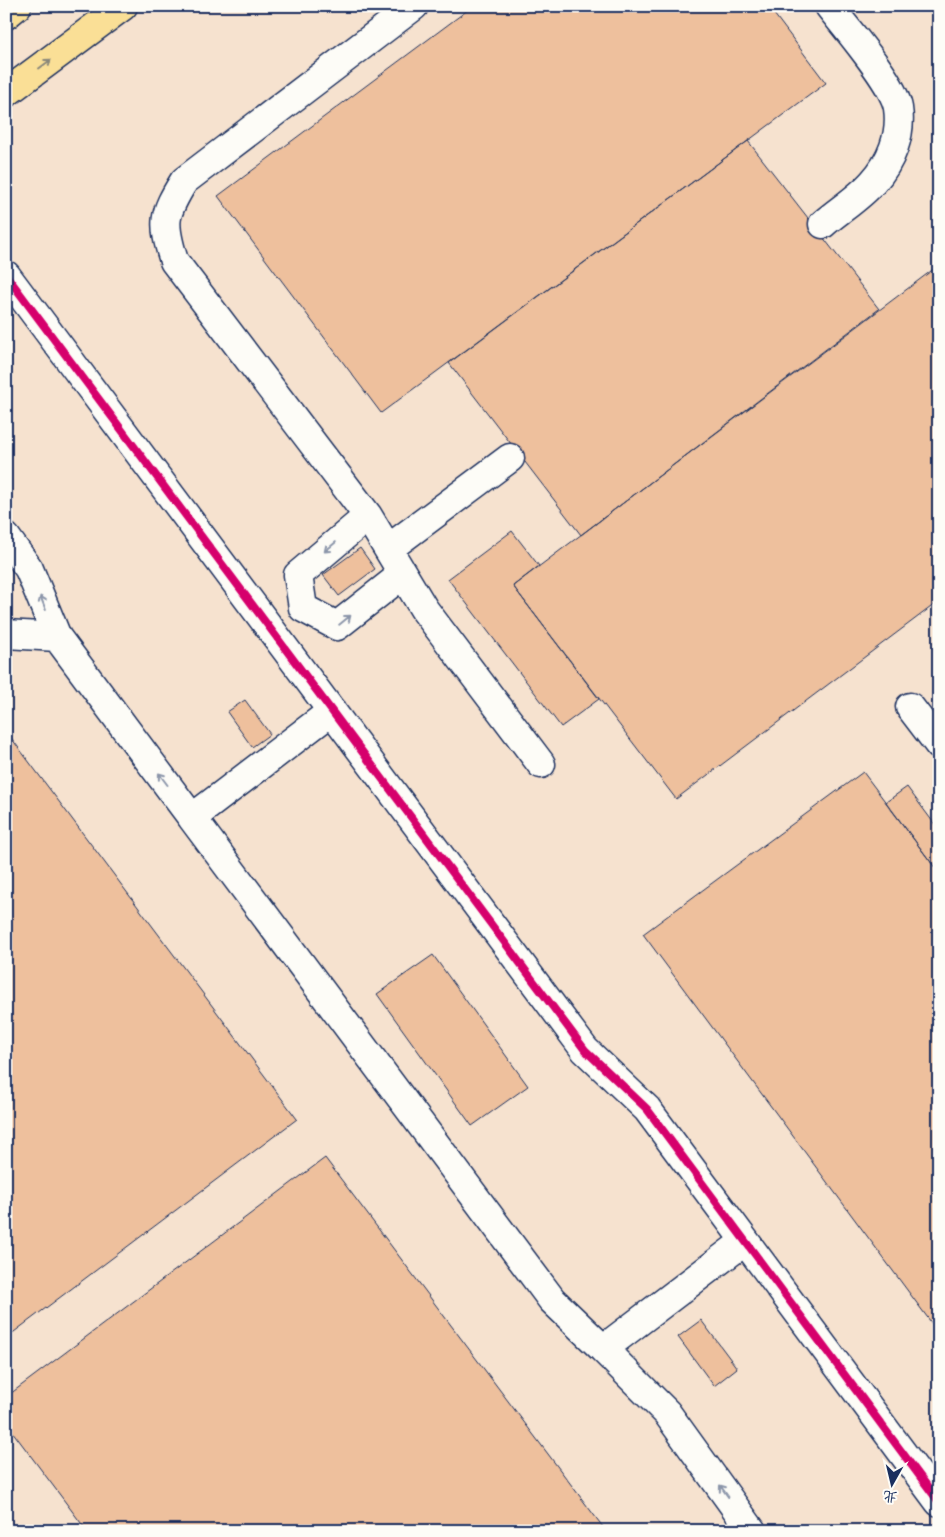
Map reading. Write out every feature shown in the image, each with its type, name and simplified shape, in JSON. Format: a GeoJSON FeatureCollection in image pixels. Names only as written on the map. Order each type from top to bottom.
{"type":"FeatureCollection","features":[{"type":"Feature","properties":{"kind":"main road"},"geometry":{"type":"LineString","coordinates":[[6,15],[17,6]]}},
{"type":"Feature","properties":{"kind":"main road"},"geometry":{"type":"LineString","coordinates":[[6,93],[123,6]]}},
{"type":"Feature","properties":{"kind":"street"},"geometry":{"type":"LineString","coordinates":[[414,6],[184,180],[168,208],[165,232],[174,260],[368,516],[424,609],[541,764]]}},
{"type":"Feature","properties":{"kind":"street"},"geometry":{"type":"LineString","coordinates":[[823,224],[872,184],[886,166],[898,135],[898,106],[879,71],[829,6]]}},
{"type":"Feature","properties":{"kind":"street"},"geometry":{"type":"LineString","coordinates":[[6,274],[274,630],[332,712],[585,1050],[647,1110],[939,1502]]}},
{"type":"Feature","properties":{"kind":"street"},"geometry":{"type":"LineString","coordinates":[[388,549],[510,458]]}},
{"type":"Feature","properties":{"kind":"street"},"geometry":{"type":"LineString","coordinates":[[303,608],[298,575],[368,516]]}},
{"type":"Feature","properties":{"kind":"street"},"geometry":{"type":"LineString","coordinates":[[6,537],[29,569],[57,637],[552,1300],[667,1413],[747,1527]]}},
{"type":"Feature","properties":{"kind":"street"},"geometry":{"type":"LineString","coordinates":[[303,608],[336,626],[402,574]]}},
{"type":"Feature","properties":{"kind":"street"},"geometry":{"type":"LineString","coordinates":[[274,630],[303,608]]}},
{"type":"Feature","properties":{"kind":"street"},"geometry":{"type":"LineString","coordinates":[[6,634],[57,637]]}},
{"type":"Feature","properties":{"kind":"street"},"geometry":{"type":"LineString","coordinates":[[910,708],[939,745]]}},
{"type":"Feature","properties":{"kind":"street"},"geometry":{"type":"LineString","coordinates":[[192,818],[332,712]]}},
{"type":"Feature","properties":{"kind":"street"},"geometry":{"type":"LineString","coordinates":[[603,1349],[745,1242]]}},
{"type":"Feature","properties":{"kind":"shaded area"},"geometry":{"type":"Polygon","coordinates":[[[6,6],[939,6],[939,1531],[6,1531],[6,6]]]}},
{"type":"Feature","properties":{"kind":"building"},"geometry":{"type":"Polygon","coordinates":[[[473,6],[768,6],[826,83],[381,413],[218,196],[473,6]]]}},
{"type":"Feature","properties":{"kind":"building"},"geometry":{"type":"Polygon","coordinates":[[[748,141],[879,309],[581,535],[449,363],[748,141]]]}},
{"type":"Feature","properties":{"kind":"building"},"geometry":{"type":"Polygon","coordinates":[[[939,265],[939,601],[676,799],[513,586],[939,265]]]}},
{"type":"Feature","properties":{"kind":"building"},"geometry":{"type":"Polygon","coordinates":[[[512,531],[539,566],[513,586],[599,699],[561,727],[448,579],[512,531]]]}},
{"type":"Feature","properties":{"kind":"building"},"geometry":{"type":"Polygon","coordinates":[[[360,548],[375,569],[339,596],[323,575],[360,548]]]}},
{"type":"Feature","properties":{"kind":"building"},"geometry":{"type":"Polygon","coordinates":[[[245,700],[270,734],[252,747],[227,712],[245,700]]]}},
{"type":"Feature","properties":{"kind":"building"},"geometry":{"type":"Polygon","coordinates":[[[6,731],[297,1119],[6,1338],[6,731]]]}},
{"type":"Feature","properties":{"kind":"building"},"geometry":{"type":"Polygon","coordinates":[[[863,772],[939,873],[939,1333],[643,934],[863,772]]]}},
{"type":"Feature","properties":{"kind":"building"},"geometry":{"type":"Polygon","coordinates":[[[907,787],[939,830],[939,873],[886,802],[907,787]]]}},
{"type":"Feature","properties":{"kind":"building"},"geometry":{"type":"Polygon","coordinates":[[[433,955],[528,1086],[472,1126],[377,994],[433,955]]]}},
{"type":"Feature","properties":{"kind":"building"},"geometry":{"type":"Polygon","coordinates":[[[325,1158],[606,1531],[87,1531],[6,1423],[6,1397],[325,1158]]]}},
{"type":"Feature","properties":{"kind":"building"},"geometry":{"type":"Polygon","coordinates":[[[701,1320],[737,1368],[714,1386],[678,1337],[701,1320]]]}},
{"type":"Feature","properties":{"kind":"cycle path"},"geometry":{"type":"LineString","coordinates":[[6,275],[585,1050],[647,1109],[939,1502]]}}]}
